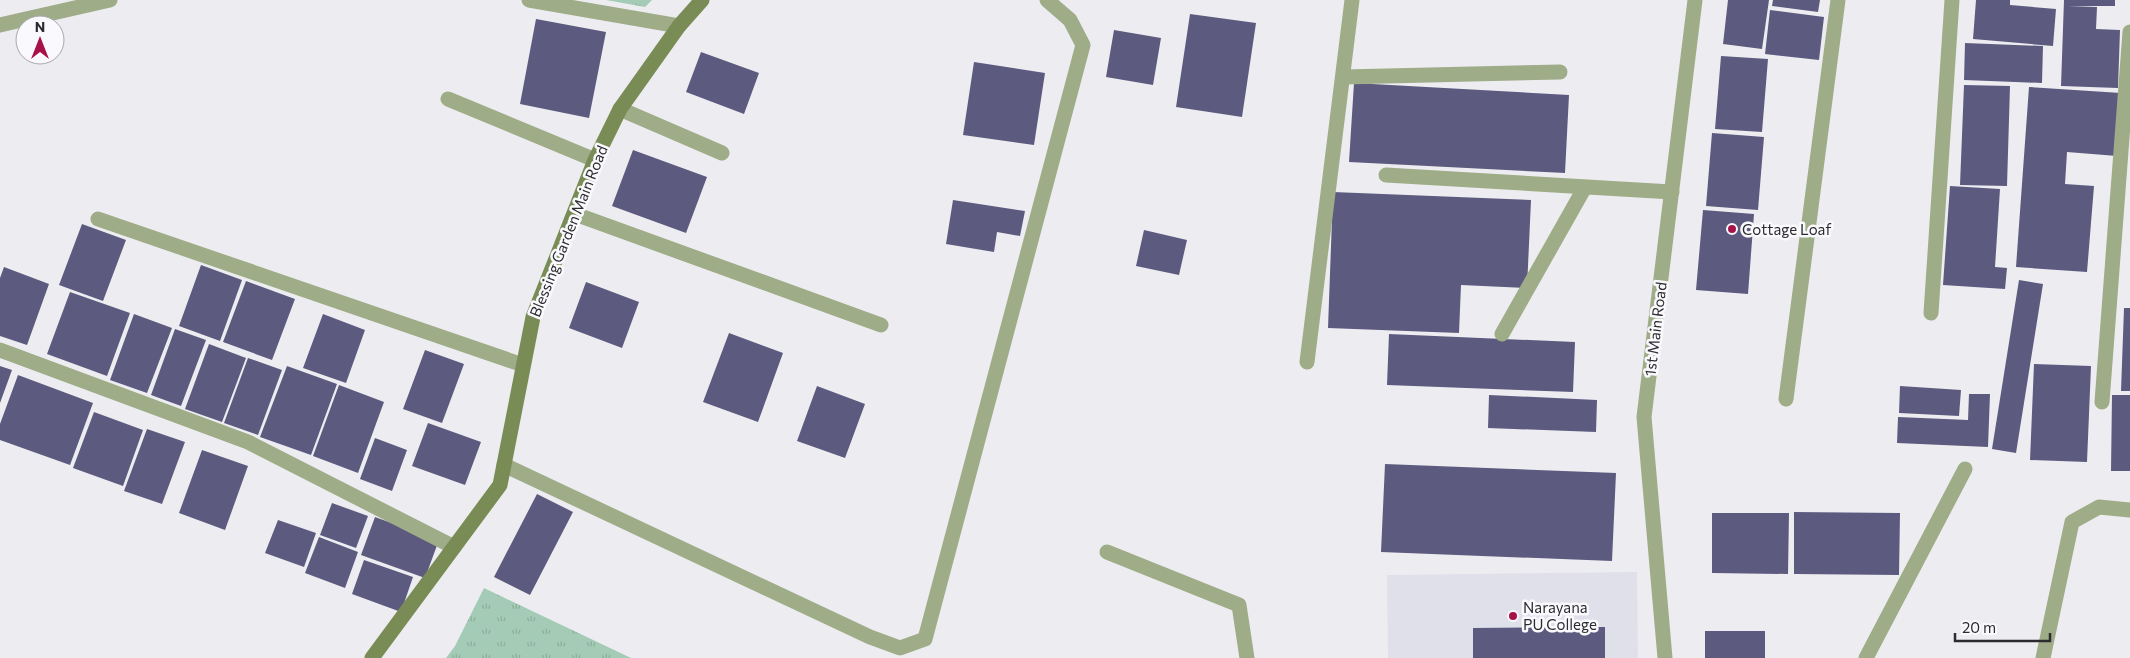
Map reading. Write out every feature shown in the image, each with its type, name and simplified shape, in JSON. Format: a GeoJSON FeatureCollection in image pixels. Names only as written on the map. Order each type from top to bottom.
{"type":"FeatureCollection","features":[{"type":"Feature","properties":{"kind":"main road","name":"Blessing Garden Main Road"},"geometry":{"type":"LineString","coordinates":[[372,658],[500,485],[532,317],[575,214],[595,160],[620,109],[679,26],[702,0]]}},
{"type":"Feature","properties":{"kind":"street"},"geometry":{"type":"LineString","coordinates":[[0,25],[110,0]]}},
{"type":"Feature","properties":{"kind":"street"},"geometry":{"type":"LineString","coordinates":[[529,0],[679,26]]}},
{"type":"Feature","properties":{"kind":"street"},"geometry":{"type":"LineString","coordinates":[[504,465],[870,637],[900,648],[926,640],[1083,45],[1070,20],[1048,0]]}},
{"type":"Feature","properties":{"kind":"street"},"geometry":{"type":"LineString","coordinates":[[1307,362],[1352,0]]}},
{"type":"Feature","properties":{"kind":"street","name":"1st Main Road"},"geometry":{"type":"LineString","coordinates":[[1666,658],[1644,417],[1695,0]]}},
{"type":"Feature","properties":{"kind":"street"},"geometry":{"type":"LineString","coordinates":[[1786,398],[1838,0]]}},
{"type":"Feature","properties":{"kind":"street"},"geometry":{"type":"LineString","coordinates":[[1931,313],[1952,0]]}},
{"type":"Feature","properties":{"kind":"street"},"geometry":{"type":"LineString","coordinates":[[2102,402],[2130,32]]}},
{"type":"Feature","properties":{"kind":"street"},"geometry":{"type":"LineString","coordinates":[[1343,77],[1560,72]]}},
{"type":"Feature","properties":{"kind":"street"},"geometry":{"type":"LineString","coordinates":[[448,99],[595,160]]}},
{"type":"Feature","properties":{"kind":"street"},"geometry":{"type":"LineString","coordinates":[[620,109],[722,154]]}},
{"type":"Feature","properties":{"kind":"street"},"geometry":{"type":"LineString","coordinates":[[1386,175],[1672,192]]}},
{"type":"Feature","properties":{"kind":"street"},"geometry":{"type":"LineString","coordinates":[[1502,334],[1585,187]]}},
{"type":"Feature","properties":{"kind":"street"},"geometry":{"type":"LineString","coordinates":[[575,214],[881,325]]}},
{"type":"Feature","properties":{"kind":"street"},"geometry":{"type":"LineString","coordinates":[[98,219],[523,365]]}},
{"type":"Feature","properties":{"kind":"street"},"geometry":{"type":"LineString","coordinates":[[0,350],[248,442],[454,547]]}},
{"type":"Feature","properties":{"kind":"street"},"geometry":{"type":"LineString","coordinates":[[1866,658],[1965,468]]}},
{"type":"Feature","properties":{"kind":"street"},"geometry":{"type":"LineString","coordinates":[[2043,658],[2072,522],[2099,508],[2130,510]]}},
{"type":"Feature","properties":{"kind":"street"},"geometry":{"type":"LineString","coordinates":[[1107,552],[1239,605],[1247,658]]}},
{"type":"Feature","properties":{"kind":"shaded area","name":"Narayana PU College"},"geometry":{"type":"Polygon","coordinates":[[[1637,572],[1638,658],[1388,658],[1387,575],[1637,572]]]}},
{"type":"Feature","properties":{"kind":"green space"},"geometry":{"type":"Polygon","coordinates":[[[606,0],[652,0],[645,7],[606,0]]]}},
{"type":"Feature","properties":{"kind":"green space"},"geometry":{"type":"Polygon","coordinates":[[[484,588],[631,658],[446,658],[455,646],[484,588]]]}},
{"type":"Feature","properties":{"kind":"building"},"geometry":{"type":"Polygon","coordinates":[[[1728,0],[1769,0],[1762,49],[1723,44],[1728,0]]]}},
{"type":"Feature","properties":{"kind":"building"},"geometry":{"type":"Polygon","coordinates":[[[1773,0],[1820,0],[1818,12],[1772,6],[1773,0]]]}},
{"type":"Feature","properties":{"kind":"building"},"geometry":{"type":"Polygon","coordinates":[[[1976,0],[2010,0],[2010,5],[2056,9],[2053,46],[1973,39],[1976,0]]]}},
{"type":"Feature","properties":{"kind":"building"},"geometry":{"type":"Polygon","coordinates":[[[2064,0],[2115,0],[2115,6],[2068,6],[2097,7],[2096,29],[2120,30],[2118,88],[2061,86],[2064,0]]]}},
{"type":"Feature","properties":{"kind":"building"},"geometry":{"type":"Polygon","coordinates":[[[1770,10],[1824,17],[1819,60],[1765,54],[1770,10]]]}},
{"type":"Feature","properties":{"kind":"building"},"geometry":{"type":"Polygon","coordinates":[[[1190,14],[1256,23],[1242,117],[1176,107],[1190,14]]]}},
{"type":"Feature","properties":{"kind":"building"},"geometry":{"type":"Polygon","coordinates":[[[536,19],[606,32],[589,118],[520,104],[536,19]]]}},
{"type":"Feature","properties":{"kind":"building"},"geometry":{"type":"Polygon","coordinates":[[[1114,30],[1161,38],[1153,85],[1106,77],[1114,30]]]}},
{"type":"Feature","properties":{"kind":"building"},"geometry":{"type":"Polygon","coordinates":[[[1965,43],[2043,46],[2042,83],[1964,80],[1965,43]]]}},
{"type":"Feature","properties":{"kind":"building"},"geometry":{"type":"Polygon","coordinates":[[[701,52],[759,73],[744,114],[686,92],[701,52]]]}},
{"type":"Feature","properties":{"kind":"building"},"geometry":{"type":"Polygon","coordinates":[[[1721,56],[1768,59],[1762,132],[1715,129],[1721,56]]]}},
{"type":"Feature","properties":{"kind":"building"},"geometry":{"type":"Polygon","coordinates":[[[974,62],[1045,73],[1034,145],[963,135],[974,62]]]}},
{"type":"Feature","properties":{"kind":"building"},"geometry":{"type":"Polygon","coordinates":[[[1354,83],[1569,95],[1565,173],[1349,162],[1354,83]]]}},
{"type":"Feature","properties":{"kind":"building"},"geometry":{"type":"Polygon","coordinates":[[[1964,85],[2010,86],[2007,186],[1960,185],[1964,85]]]}},
{"type":"Feature","properties":{"kind":"building"},"geometry":{"type":"Polygon","coordinates":[[[2029,87],[2121,93],[2117,156],[2067,152],[2065,184],[2094,186],[2087,272],[2016,267],[2029,87]]]}},
{"type":"Feature","properties":{"kind":"building"},"geometry":{"type":"Polygon","coordinates":[[[1712,133],[1764,137],[1758,210],[1706,206],[1712,133]]]}},
{"type":"Feature","properties":{"kind":"building"},"geometry":{"type":"Polygon","coordinates":[[[633,150],[707,177],[686,233],[612,206],[633,150]]]}},
{"type":"Feature","properties":{"kind":"building"},"geometry":{"type":"Polygon","coordinates":[[[1950,186],[2000,189],[1995,267],[2007,268],[2005,289],[1943,285],[1950,186]]]}},
{"type":"Feature","properties":{"kind":"building"},"geometry":{"type":"Polygon","coordinates":[[[1333,192],[1531,200],[1527,288],[1461,285],[1459,333],[1328,328],[1333,192]]]}},
{"type":"Feature","properties":{"kind":"building"},"geometry":{"type":"Polygon","coordinates":[[[953,200],[1025,211],[1020,236],[997,232],[994,252],[946,244],[953,200]]]}},
{"type":"Feature","properties":{"kind":"building"},"geometry":{"type":"Polygon","coordinates":[[[1703,210],[1754,214],[1748,294],[1696,290],[1703,210]]]}},
{"type":"Feature","properties":{"kind":"building"},"geometry":{"type":"Polygon","coordinates":[[[82,224],[126,240],[103,301],[59,285],[82,224]]]}},
{"type":"Feature","properties":{"kind":"building"},"geometry":{"type":"Polygon","coordinates":[[[1144,230],[1187,240],[1179,275],[1136,266],[1144,230]]]}},
{"type":"Feature","properties":{"kind":"building"},"geometry":{"type":"Polygon","coordinates":[[[201,265],[242,280],[220,341],[179,326],[201,265]]]}},
{"type":"Feature","properties":{"kind":"building"},"geometry":{"type":"Polygon","coordinates":[[[4,267],[49,284],[27,345],[0,336],[0,278],[4,267]]]}},
{"type":"Feature","properties":{"kind":"building"},"geometry":{"type":"Polygon","coordinates":[[[2019,280],[2043,284],[2016,453],[1992,449],[2019,280]]]}},
{"type":"Feature","properties":{"kind":"building"},"geometry":{"type":"Polygon","coordinates":[[[246,281],[295,299],[272,360],[223,342],[246,281]]]}},
{"type":"Feature","properties":{"kind":"building"},"geometry":{"type":"Polygon","coordinates":[[[586,282],[639,302],[622,348],[569,328],[586,282]]]}},
{"type":"Feature","properties":{"kind":"building"},"geometry":{"type":"Polygon","coordinates":[[[70,292],[130,313],[107,376],[47,354],[70,292]]]}},
{"type":"Feature","properties":{"kind":"building"},"geometry":{"type":"Polygon","coordinates":[[[2124,308],[2130,308],[2130,391],[2121,391],[2124,308]]]}},
{"type":"Feature","properties":{"kind":"building"},"geometry":{"type":"Polygon","coordinates":[[[134,314],[172,328],[147,393],[110,380],[134,314]]]}},
{"type":"Feature","properties":{"kind":"building"},"geometry":{"type":"Polygon","coordinates":[[[323,314],[365,330],[346,383],[303,368],[323,314]]]}},
{"type":"Feature","properties":{"kind":"building"},"geometry":{"type":"Polygon","coordinates":[[[175,329],[206,340],[181,406],[151,395],[175,329]]]}},
{"type":"Feature","properties":{"kind":"building"},"geometry":{"type":"Polygon","coordinates":[[[729,333],[783,353],[758,422],[703,402],[729,333]]]}},
{"type":"Feature","properties":{"kind":"building"},"geometry":{"type":"Polygon","coordinates":[[[1389,334],[1575,342],[1573,392],[1387,385],[1389,334]]]}},
{"type":"Feature","properties":{"kind":"building"},"geometry":{"type":"Polygon","coordinates":[[[209,344],[246,358],[222,422],[185,409],[209,344]]]}},
{"type":"Feature","properties":{"kind":"building"},"geometry":{"type":"Polygon","coordinates":[[[425,350],[464,364],[442,423],[403,409],[425,350]]]}},
{"type":"Feature","properties":{"kind":"building"},"geometry":{"type":"Polygon","coordinates":[[[248,358],[282,370],[258,435],[224,423],[248,358]]]}},
{"type":"Feature","properties":{"kind":"building"},"geometry":{"type":"Polygon","coordinates":[[[2034,364],[2091,366],[2087,462],[2030,460],[2034,364]]]}},
{"type":"Feature","properties":{"kind":"building"},"geometry":{"type":"Polygon","coordinates":[[[0,366],[12,370],[0,403],[0,366]]]}},
{"type":"Feature","properties":{"kind":"building"},"geometry":{"type":"Polygon","coordinates":[[[287,366],[337,384],[311,455],[260,437],[287,366]]]}},
{"type":"Feature","properties":{"kind":"building"},"geometry":{"type":"Polygon","coordinates":[[[18,375],[93,403],[70,465],[0,440],[0,424],[18,375]]]}},
{"type":"Feature","properties":{"kind":"building"},"geometry":{"type":"Polygon","coordinates":[[[339,385],[384,402],[358,473],[313,456],[339,385]]]}},
{"type":"Feature","properties":{"kind":"building"},"geometry":{"type":"Polygon","coordinates":[[[817,386],[865,404],[845,458],[797,441],[817,386]]]}},
{"type":"Feature","properties":{"kind":"building"},"geometry":{"type":"Polygon","coordinates":[[[1900,386],[1961,390],[1959,416],[1899,413],[1900,386]]]}},
{"type":"Feature","properties":{"kind":"building"},"geometry":{"type":"Polygon","coordinates":[[[1969,394],[1990,394],[1988,447],[1897,443],[1898,417],[1968,420],[1969,394]]]}},
{"type":"Feature","properties":{"kind":"building"},"geometry":{"type":"Polygon","coordinates":[[[1489,395],[1597,400],[1596,432],[1488,428],[1489,395]]]}},
{"type":"Feature","properties":{"kind":"building"},"geometry":{"type":"Polygon","coordinates":[[[2112,395],[2130,395],[2130,471],[2111,471],[2112,395]]]}},
{"type":"Feature","properties":{"kind":"building"},"geometry":{"type":"Polygon","coordinates":[[[94,412],[143,430],[123,486],[73,468],[94,412]]]}},
{"type":"Feature","properties":{"kind":"building"},"geometry":{"type":"Polygon","coordinates":[[[428,423],[481,442],[465,485],[412,466],[428,423]]]}},
{"type":"Feature","properties":{"kind":"building"},"geometry":{"type":"Polygon","coordinates":[[[147,429],[185,442],[162,504],[124,491],[147,429]]]}},
{"type":"Feature","properties":{"kind":"building"},"geometry":{"type":"Polygon","coordinates":[[[375,438],[407,450],[392,491],[360,479],[375,438]]]}},
{"type":"Feature","properties":{"kind":"building"},"geometry":{"type":"Polygon","coordinates":[[[202,450],[248,466],[225,530],[179,513],[202,450]]]}},
{"type":"Feature","properties":{"kind":"building"},"geometry":{"type":"Polygon","coordinates":[[[1385,464],[1616,473],[1612,561],[1381,552],[1385,464]]]}},
{"type":"Feature","properties":{"kind":"building"},"geometry":{"type":"Polygon","coordinates":[[[537,494],[573,512],[530,595],[494,577],[537,494]]]}},
{"type":"Feature","properties":{"kind":"building"},"geometry":{"type":"Polygon","coordinates":[[[332,503],[368,516],[356,548],[320,535],[332,503]]]}},
{"type":"Feature","properties":{"kind":"building"},"geometry":{"type":"Polygon","coordinates":[[[1794,512],[1900,513],[1899,575],[1794,574],[1794,512]]]}},
{"type":"Feature","properties":{"kind":"building"},"geometry":{"type":"Polygon","coordinates":[[[1712,513],[1789,513],[1788,574],[1712,573],[1712,513]]]}},
{"type":"Feature","properties":{"kind":"building"},"geometry":{"type":"Polygon","coordinates":[[[375,517],[439,540],[425,578],[361,555],[375,517]]]}},
{"type":"Feature","properties":{"kind":"building"},"geometry":{"type":"Polygon","coordinates":[[[278,520],[316,533],[304,567],[265,553],[278,520]]]}},
{"type":"Feature","properties":{"kind":"building"},"geometry":{"type":"Polygon","coordinates":[[[319,537],[358,552],[345,588],[305,573],[319,537]]]}},
{"type":"Feature","properties":{"kind":"building"},"geometry":{"type":"Polygon","coordinates":[[[364,560],[413,577],[401,612],[352,594],[364,560]]]}},
{"type":"Feature","properties":{"kind":"building"},"geometry":{"type":"Polygon","coordinates":[[[1605,627],[1605,658],[1473,658],[1473,628],[1605,627]]]}},
{"type":"Feature","properties":{"kind":"building"},"geometry":{"type":"Polygon","coordinates":[[[1705,631],[1765,631],[1765,658],[1705,658],[1705,631]]]}},
{"type":"Feature","properties":{"kind":"place","name":"Cottage Loaf"},"geometry":{"type":"Point","coordinates":[1732,229]}},
{"type":"Feature","properties":{"kind":"place","name":"Narayana PU College"},"geometry":{"type":"Point","coordinates":[1513,616]}}]}
